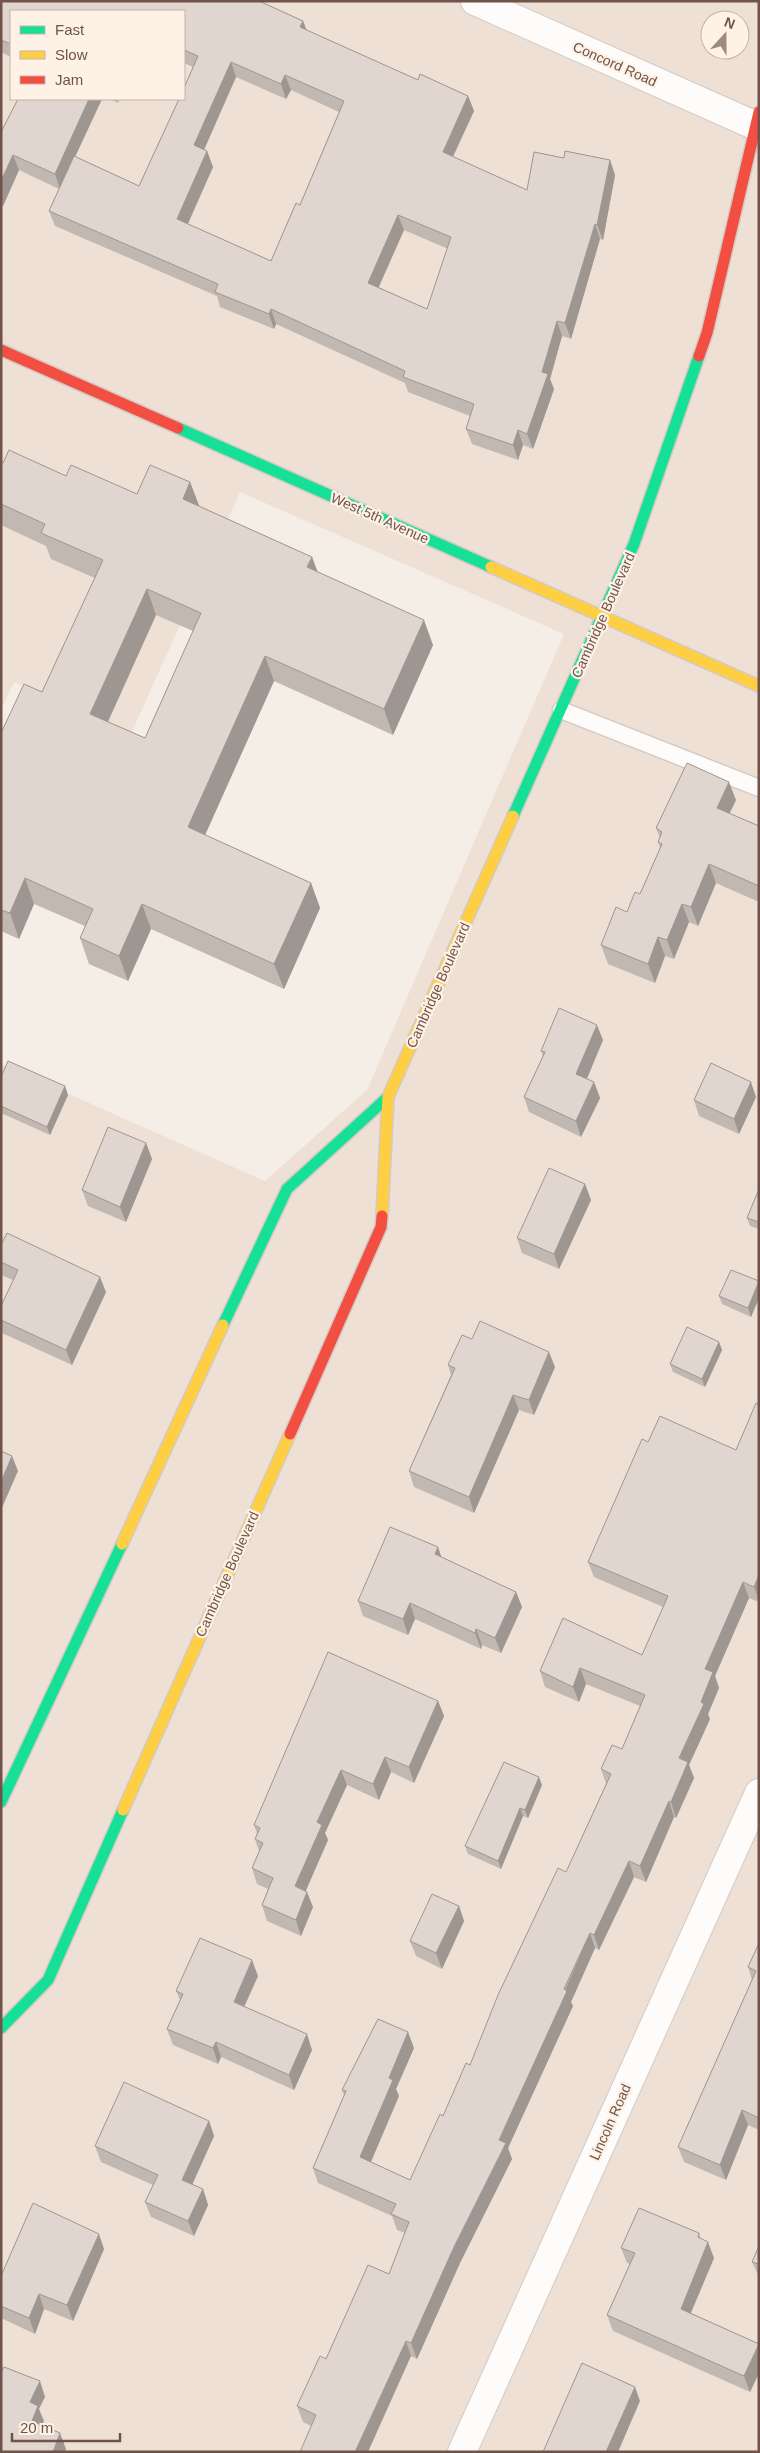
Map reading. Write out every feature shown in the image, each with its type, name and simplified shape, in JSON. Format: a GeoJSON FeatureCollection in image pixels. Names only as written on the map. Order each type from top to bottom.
{"type":"FeatureCollection","features":[{"type":"Feature","properties":{"kind":"street","name":"Concord Road"},"geometry":{"type":"LineString","coordinates":[[475,1],[758,119]]}},
{"type":"Feature","properties":{"kind":"street","name":"Cambridge Boulevard"},"geometry":{"type":"LineString","coordinates":[[1,2028],[48,1980],[380,1227],[388,1097],[634,544],[708,333],[758,119]]}},
{"type":"Feature","properties":{"kind":"street","name":"West 5th Avenue"},"geometry":{"type":"LineString","coordinates":[[1,350],[759,686]]}},
{"type":"Feature","properties":{"kind":"street","name":"Cambridge Boulevard"},"geometry":{"type":"LineString","coordinates":[[1,1802],[287,1189],[388,1097]]}},
{"type":"Feature","properties":{"kind":"street","name":"Lincoln Road"},"geometry":{"type":"LineString","coordinates":[[462,2452],[759,1793]]}},
{"type":"Feature","properties":{"kind":"lane"},"geometry":{"type":"LineString","coordinates":[[561,710],[759,788]]}},
{"type":"Feature","properties":{"kind":"shaded area"},"geometry":{"type":"Polygon","coordinates":[[[1,1],[759,1],[759,2452],[1,2452],[1,1064],[265,1181],[367,1090],[564,634],[240,492],[130,736],[14,682],[1,710],[1,1]]]}},
{"type":"Feature","properties":{"kind":"building"},"geometry":{"type":"Polygon","coordinates":[[[1,1],[259,1],[303,21],[300,27],[418,80],[420,74],[468,96],[443,152],[527,190],[534,152],[564,158],[565,151],[610,160],[597,225],[595,224],[565,323],[557,321],[542,372],[548,374],[527,434],[518,430],[513,445],[466,429],[474,404],[403,377],[405,371],[271,309],[269,314],[215,292],[218,284],[49,211],[74,156],[139,186],[179,100],[185,100],[185,86],[198,56],[185,50],[185,10],[10,10],[10,44],[1,40],[1,1]],[[231,62],[194,145],[207,151],[177,219],[271,261],[296,203],[300,205],[344,101],[285,75],[281,84],[231,62]],[[398,215],[368,283],[427,309],[451,237],[398,215]]]}},
{"type":"Feature","properties":{"kind":"building"},"geometry":{"type":"Polygon","coordinates":[[[17,100],[89,100],[55,174],[13,155],[1,181],[1,132],[17,100]]]}},
{"type":"Feature","properties":{"kind":"building"},"geometry":{"type":"Polygon","coordinates":[[[9,450],[66,476],[71,465],[137,494],[150,465],[190,482],[183,499],[312,557],[307,567],[424,620],[384,709],[265,656],[188,827],[311,883],[274,964],[142,904],[119,956],[80,938],[93,909],[25,878],[10,913],[1,910],[1,733],[24,684],[42,692],[103,560],[41,533],[45,524],[1,504],[1,462],[3,463],[9,450]],[[147,589],[90,714],[145,738],[201,613],[147,589]]]}},
{"type":"Feature","properties":{"kind":"building"},"geometry":{"type":"Polygon","coordinates":[[[687,763],[729,782],[717,808],[759,826],[759,886],[709,864],[691,907],[682,904],[667,940],[658,937],[648,964],[601,945],[616,907],[627,912],[635,892],[640,894],[662,844],[658,842],[662,832],[656,828],[687,763]]]}},
{"type":"Feature","properties":{"kind":"building"},"geometry":{"type":"Polygon","coordinates":[[[559,1008],[597,1025],[576,1074],[594,1082],[576,1121],[524,1097],[545,1052],[541,1051],[559,1008]]]}},
{"type":"Feature","properties":{"kind":"building"},"geometry":{"type":"Polygon","coordinates":[[[8,1061],[65,1086],[47,1127],[1,1106],[1,1077],[8,1061]]]}},
{"type":"Feature","properties":{"kind":"building"},"geometry":{"type":"Polygon","coordinates":[[[711,1063],[751,1082],[734,1119],[694,1100],[711,1063]]]}},
{"type":"Feature","properties":{"kind":"building"},"geometry":{"type":"Polygon","coordinates":[[[108,1127],[146,1143],[120,1207],[82,1190],[108,1127]]]}},
{"type":"Feature","properties":{"kind":"building"},"geometry":{"type":"Polygon","coordinates":[[[549,1168],[585,1184],[554,1254],[517,1238],[549,1168]]]}},
{"type":"Feature","properties":{"kind":"building"},"geometry":{"type":"Polygon","coordinates":[[[759,1189],[759,1222],[747,1218],[759,1189]]]}},
{"type":"Feature","properties":{"kind":"building"},"geometry":{"type":"Polygon","coordinates":[[[7,1233],[100,1277],[66,1350],[1,1320],[1,1306],[18,1270],[1,1262],[1,1245],[7,1233]]]}},
{"type":"Feature","properties":{"kind":"building"},"geometry":{"type":"Polygon","coordinates":[[[731,1270],[759,1281],[748,1308],[719,1296],[731,1270]]]}},
{"type":"Feature","properties":{"kind":"building"},"geometry":{"type":"Polygon","coordinates":[[[480,1321],[549,1352],[529,1400],[513,1395],[469,1497],[409,1471],[455,1368],[448,1365],[462,1335],[472,1339],[480,1321]]]}},
{"type":"Feature","properties":{"kind":"building"},"geometry":{"type":"Polygon","coordinates":[[[687,1327],[719,1342],[702,1379],[670,1364],[687,1327]]]}},
{"type":"Feature","properties":{"kind":"building"},"geometry":{"type":"Polygon","coordinates":[[[756,1403],[759,1405],[759,1575],[754,1587],[743,1582],[705,1669],[713,1672],[701,1702],[704,1704],[679,1758],[688,1762],[671,1802],[669,1801],[640,1866],[629,1861],[594,1935],[590,1933],[564,1989],[567,1991],[499,2140],[506,2143],[454,2247],[411,2343],[406,2341],[355,2452],[300,2452],[316,2415],[297,2406],[320,2356],[326,2359],[368,2265],[389,2274],[409,2222],[391,2214],[396,2204],[313,2168],[346,2091],[342,2090],[378,2019],[408,2032],[389,2078],[393,2080],[360,2157],[410,2180],[440,2114],[443,2116],[466,2063],[470,2065],[498,1995],[558,1868],[566,1872],[611,1774],[601,1769],[612,1745],[622,1749],[645,1695],[580,1668],[573,1687],[540,1671],[563,1618],[642,1655],[668,1596],[588,1562],[642,1439],[648,1442],[660,1416],[736,1450],[756,1403]]]}},
{"type":"Feature","properties":{"kind":"building"},"geometry":{"type":"Polygon","coordinates":[[[1,1451],[12,1456],[1,1482],[1,1451]]]}},
{"type":"Feature","properties":{"kind":"building"},"geometry":{"type":"Polygon","coordinates":[[[390,1527],[438,1547],[435,1554],[516,1592],[495,1638],[476,1629],[475,1633],[410,1603],[403,1619],[358,1601],[390,1527]]]}},
{"type":"Feature","properties":{"kind":"building"},"geometry":{"type":"Polygon","coordinates":[[[328,1652],[438,1701],[409,1767],[385,1757],[373,1784],[341,1770],[317,1822],[322,1825],[295,1886],[307,1892],[296,1920],[262,1905],[273,1878],[252,1868],[263,1843],[255,1839],[260,1828],[254,1825],[328,1652]]]}},
{"type":"Feature","properties":{"kind":"building"},"geometry":{"type":"Polygon","coordinates":[[[504,1762],[539,1777],[525,1810],[520,1808],[498,1861],[465,1846],[504,1762]]]}},
{"type":"Feature","properties":{"kind":"building"},"geometry":{"type":"Polygon","coordinates":[[[432,1894],[459,1906],[436,1953],[410,1941],[432,1894]]]}},
{"type":"Feature","properties":{"kind":"building"},"geometry":{"type":"Polygon","coordinates":[[[200,1938],[252,1960],[234,2002],[307,2034],[289,2075],[216,2042],[213,2048],[167,2029],[183,1994],[176,1991],[200,1938]]]}},
{"type":"Feature","properties":{"kind":"building"},"geometry":{"type":"Polygon","coordinates":[[[759,1943],[759,2118],[742,2110],[720,2165],[678,2147],[756,1971],[748,1967],[759,1943]]]}},
{"type":"Feature","properties":{"kind":"building"},"geometry":{"type":"Polygon","coordinates":[[[124,2082],[209,2121],[182,2180],[203,2189],[188,2221],[145,2202],[158,2175],[95,2146],[124,2082]]]}},
{"type":"Feature","properties":{"kind":"building"},"geometry":{"type":"Polygon","coordinates":[[[33,2203],[99,2234],[67,2305],[39,2294],[29,2318],[1,2306],[1,2276],[33,2203]]]}},
{"type":"Feature","properties":{"kind":"building"},"geometry":{"type":"Polygon","coordinates":[[[639,2208],[699,2233],[698,2237],[708,2242],[681,2309],[759,2344],[744,2376],[607,2315],[635,2253],[621,2248],[639,2208]]]}},
{"type":"Feature","properties":{"kind":"building"},"geometry":{"type":"Polygon","coordinates":[[[759,2246],[759,2264],[752,2262],[759,2246]]]}},
{"type":"Feature","properties":{"kind":"building"},"geometry":{"type":"Polygon","coordinates":[[[582,2363],[635,2387],[606,2452],[543,2452],[582,2363]]]}},
{"type":"Feature","properties":{"kind":"building"},"geometry":{"type":"Polygon","coordinates":[[[4,2367],[40,2381],[30,2402],[38,2406],[32,2421],[60,2433],[53,2452],[1,2452],[1,2373],[4,2367]]]}},
{"type":"Feature","properties":{"kind":"traffic: fast"},"geometry":{"type":"LineString","coordinates":[[513,816],[634,544],[699,356]]}},
{"type":"Feature","properties":{"kind":"traffic: fast"},"geometry":{"type":"LineString","coordinates":[[178,428],[491,567]]}},
{"type":"Feature","properties":{"kind":"traffic: fast"},"geometry":{"type":"LineString","coordinates":[[223,1325],[287,1189],[388,1097]]}},
{"type":"Feature","properties":{"kind":"traffic: fast"},"geometry":{"type":"LineString","coordinates":[[1,1802],[122,1544]]}},
{"type":"Feature","properties":{"kind":"traffic: fast"},"geometry":{"type":"LineString","coordinates":[[1,2028],[48,1980],[123,1810]]}},
{"type":"Feature","properties":{"kind":"traffic: slow"},"geometry":{"type":"LineString","coordinates":[[491,567],[759,686]]}},
{"type":"Feature","properties":{"kind":"traffic: slow"},"geometry":{"type":"LineString","coordinates":[[382,1216],[388,1097],[513,816]]}},
{"type":"Feature","properties":{"kind":"traffic: slow"},"geometry":{"type":"LineString","coordinates":[[122,1544],[223,1325]]}},
{"type":"Feature","properties":{"kind":"traffic: slow"},"geometry":{"type":"LineString","coordinates":[[123,1810],[290,1434]]}},
{"type":"Feature","properties":{"kind":"traffic: jam"},"geometry":{"type":"LineString","coordinates":[[699,356],[707,333],[759,112]]}},
{"type":"Feature","properties":{"kind":"traffic: jam"},"geometry":{"type":"LineString","coordinates":[[1,350],[178,428]]}},
{"type":"Feature","properties":{"kind":"traffic: jam"},"geometry":{"type":"LineString","coordinates":[[290,1434],[381,1227],[382,1216]]}}]}
